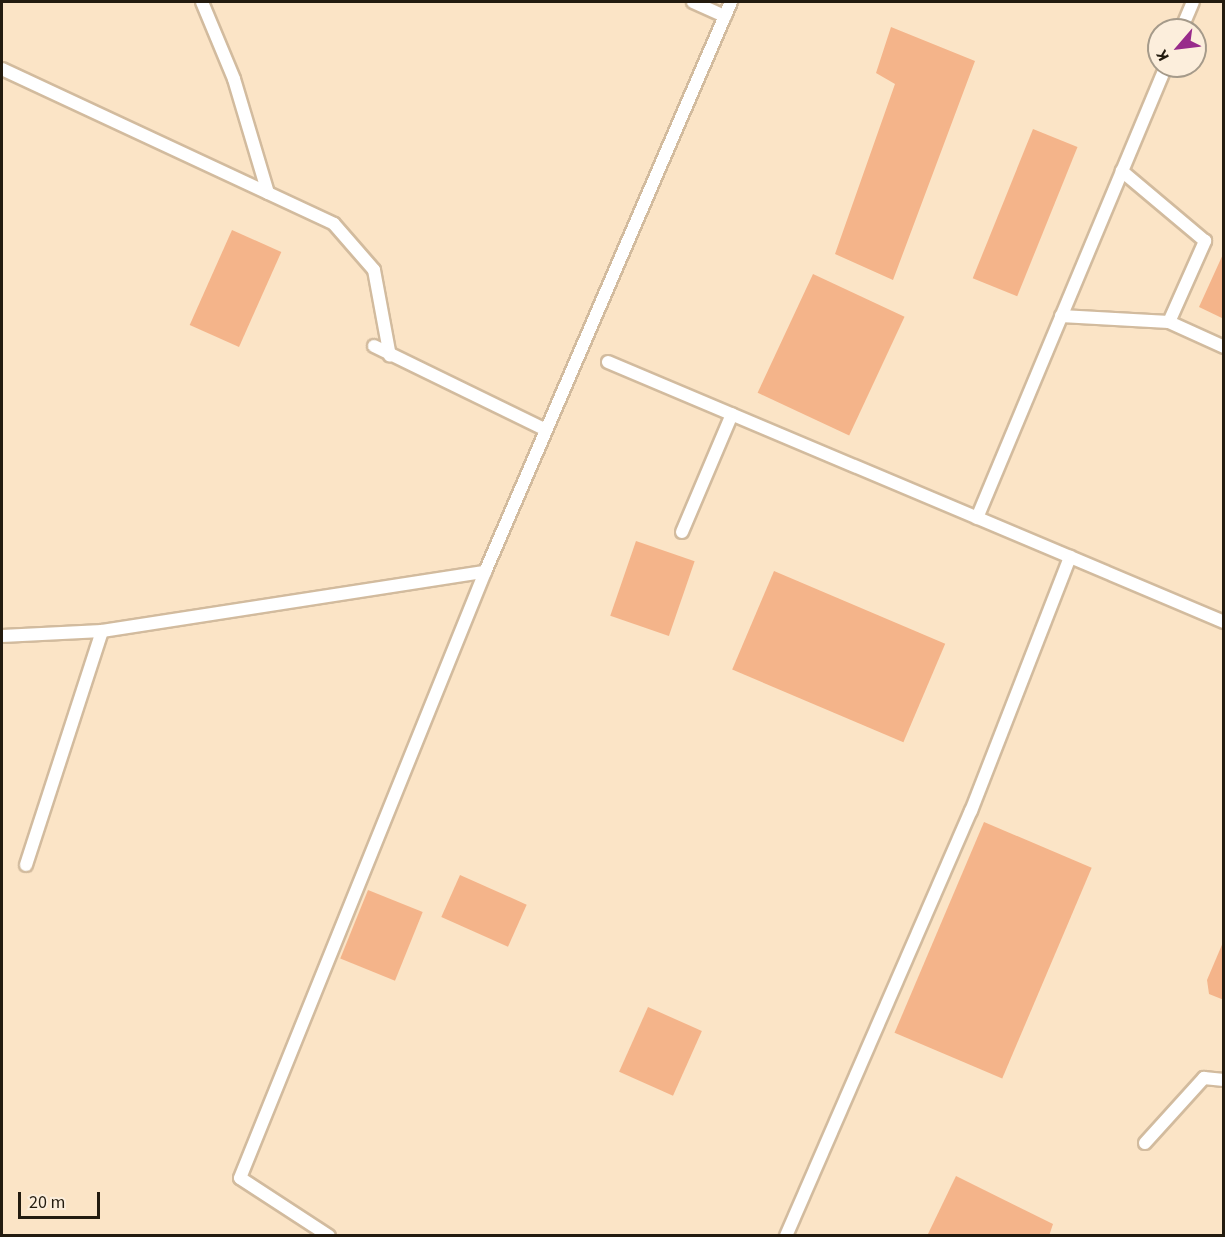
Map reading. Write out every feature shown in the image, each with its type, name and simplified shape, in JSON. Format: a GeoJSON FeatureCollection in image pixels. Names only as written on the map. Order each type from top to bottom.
{"type":"FeatureCollection","features":[{"type":"Feature","properties":{"kind":"lane"},"geometry":{"type":"LineString","coordinates":[[202,2],[234,79],[268,193]]}},
{"type":"Feature","properties":{"kind":"lane"},"geometry":{"type":"LineString","coordinates":[[693,2],[725,16]]}},
{"type":"Feature","properties":{"kind":"lane"},"geometry":{"type":"LineString","coordinates":[[328,1236],[240,1178],[485,572],[731,2]]}},
{"type":"Feature","properties":{"kind":"lane"},"geometry":{"type":"LineString","coordinates":[[1186,18],[1193,2]]}},
{"type":"Feature","properties":{"kind":"lane"},"geometry":{"type":"LineString","coordinates":[[2,69],[334,224],[374,270],[390,356]]}},
{"type":"Feature","properties":{"kind":"lane"},"geometry":{"type":"LineString","coordinates":[[977,518],[1161,78]]}},
{"type":"Feature","properties":{"kind":"lane"},"geometry":{"type":"LineString","coordinates":[[1122,171],[1205,241],[1169,322]]}},
{"type":"Feature","properties":{"kind":"lane"},"geometry":{"type":"LineString","coordinates":[[1062,316],[1169,322],[1224,347]]}},
{"type":"Feature","properties":{"kind":"lane"},"geometry":{"type":"LineString","coordinates":[[374,346],[390,356],[546,430]]}},
{"type":"Feature","properties":{"kind":"lane"},"geometry":{"type":"LineString","coordinates":[[608,362],[1224,622]]}},
{"type":"Feature","properties":{"kind":"lane"},"geometry":{"type":"LineString","coordinates":[[682,532],[732,414]]}},
{"type":"Feature","properties":{"kind":"lane"},"geometry":{"type":"LineString","coordinates":[[786,1236],[970,811],[1070,557]]}},
{"type":"Feature","properties":{"kind":"lane"},"geometry":{"type":"LineString","coordinates":[[2,636],[102,631],[485,572]]}},
{"type":"Feature","properties":{"kind":"lane"},"geometry":{"type":"LineString","coordinates":[[26,865],[102,631]]}},
{"type":"Feature","properties":{"kind":"lane"},"geometry":{"type":"LineString","coordinates":[[1144,1143],[1204,1078],[1224,1080]]}},
{"type":"Feature","properties":{"kind":"shaded area"},"geometry":{"type":"Polygon","coordinates":[[[2,2],[1223,2],[1223,1235],[2,1235],[2,2]]]}},
{"type":"Feature","properties":{"kind":"building"},"geometry":{"type":"Polygon","coordinates":[[[891,27],[975,61],[893,280],[835,254],[895,84],[876,73],[891,27]]]}},
{"type":"Feature","properties":{"kind":"building"},"geometry":{"type":"Polygon","coordinates":[[[1033,129],[1078,147],[1017,296],[973,278],[1033,129]]]}},
{"type":"Feature","properties":{"kind":"building"},"geometry":{"type":"Polygon","coordinates":[[[232,230],[281,252],[239,347],[190,325],[232,230]]]}},
{"type":"Feature","properties":{"kind":"building"},"geometry":{"type":"Polygon","coordinates":[[[1224,252],[1224,319],[1199,307],[1224,252]]]}},
{"type":"Feature","properties":{"kind":"building"},"geometry":{"type":"Polygon","coordinates":[[[813,274],[905,317],[849,435],[758,393],[813,274]]]}},
{"type":"Feature","properties":{"kind":"building"},"geometry":{"type":"Polygon","coordinates":[[[636,541],[695,561],[669,636],[610,616],[636,541]]]}},
{"type":"Feature","properties":{"kind":"building"},"geometry":{"type":"Polygon","coordinates":[[[774,571],[945,644],[903,742],[732,669],[774,571]]]}},
{"type":"Feature","properties":{"kind":"building"},"geometry":{"type":"Polygon","coordinates":[[[984,822],[1092,868],[1002,1079],[895,1033],[984,822]]]}},
{"type":"Feature","properties":{"kind":"building"},"geometry":{"type":"Polygon","coordinates":[[[460,875],[527,905],[508,947],[441,917],[460,875]]]}},
{"type":"Feature","properties":{"kind":"building"},"geometry":{"type":"Polygon","coordinates":[[[368,890],[423,912],[395,981],[340,959],[368,890]]]}},
{"type":"Feature","properties":{"kind":"building"},"geometry":{"type":"Polygon","coordinates":[[[1224,940],[1224,1000],[1209,994],[1207,980],[1224,940]]]}},
{"type":"Feature","properties":{"kind":"building"},"geometry":{"type":"Polygon","coordinates":[[[648,1007],[702,1031],[673,1096],[619,1072],[648,1007]]]}},
{"type":"Feature","properties":{"kind":"building"},"geometry":{"type":"Polygon","coordinates":[[[956,1176],[1053,1224],[1049,1236],[927,1236],[956,1176]]]}}]}
